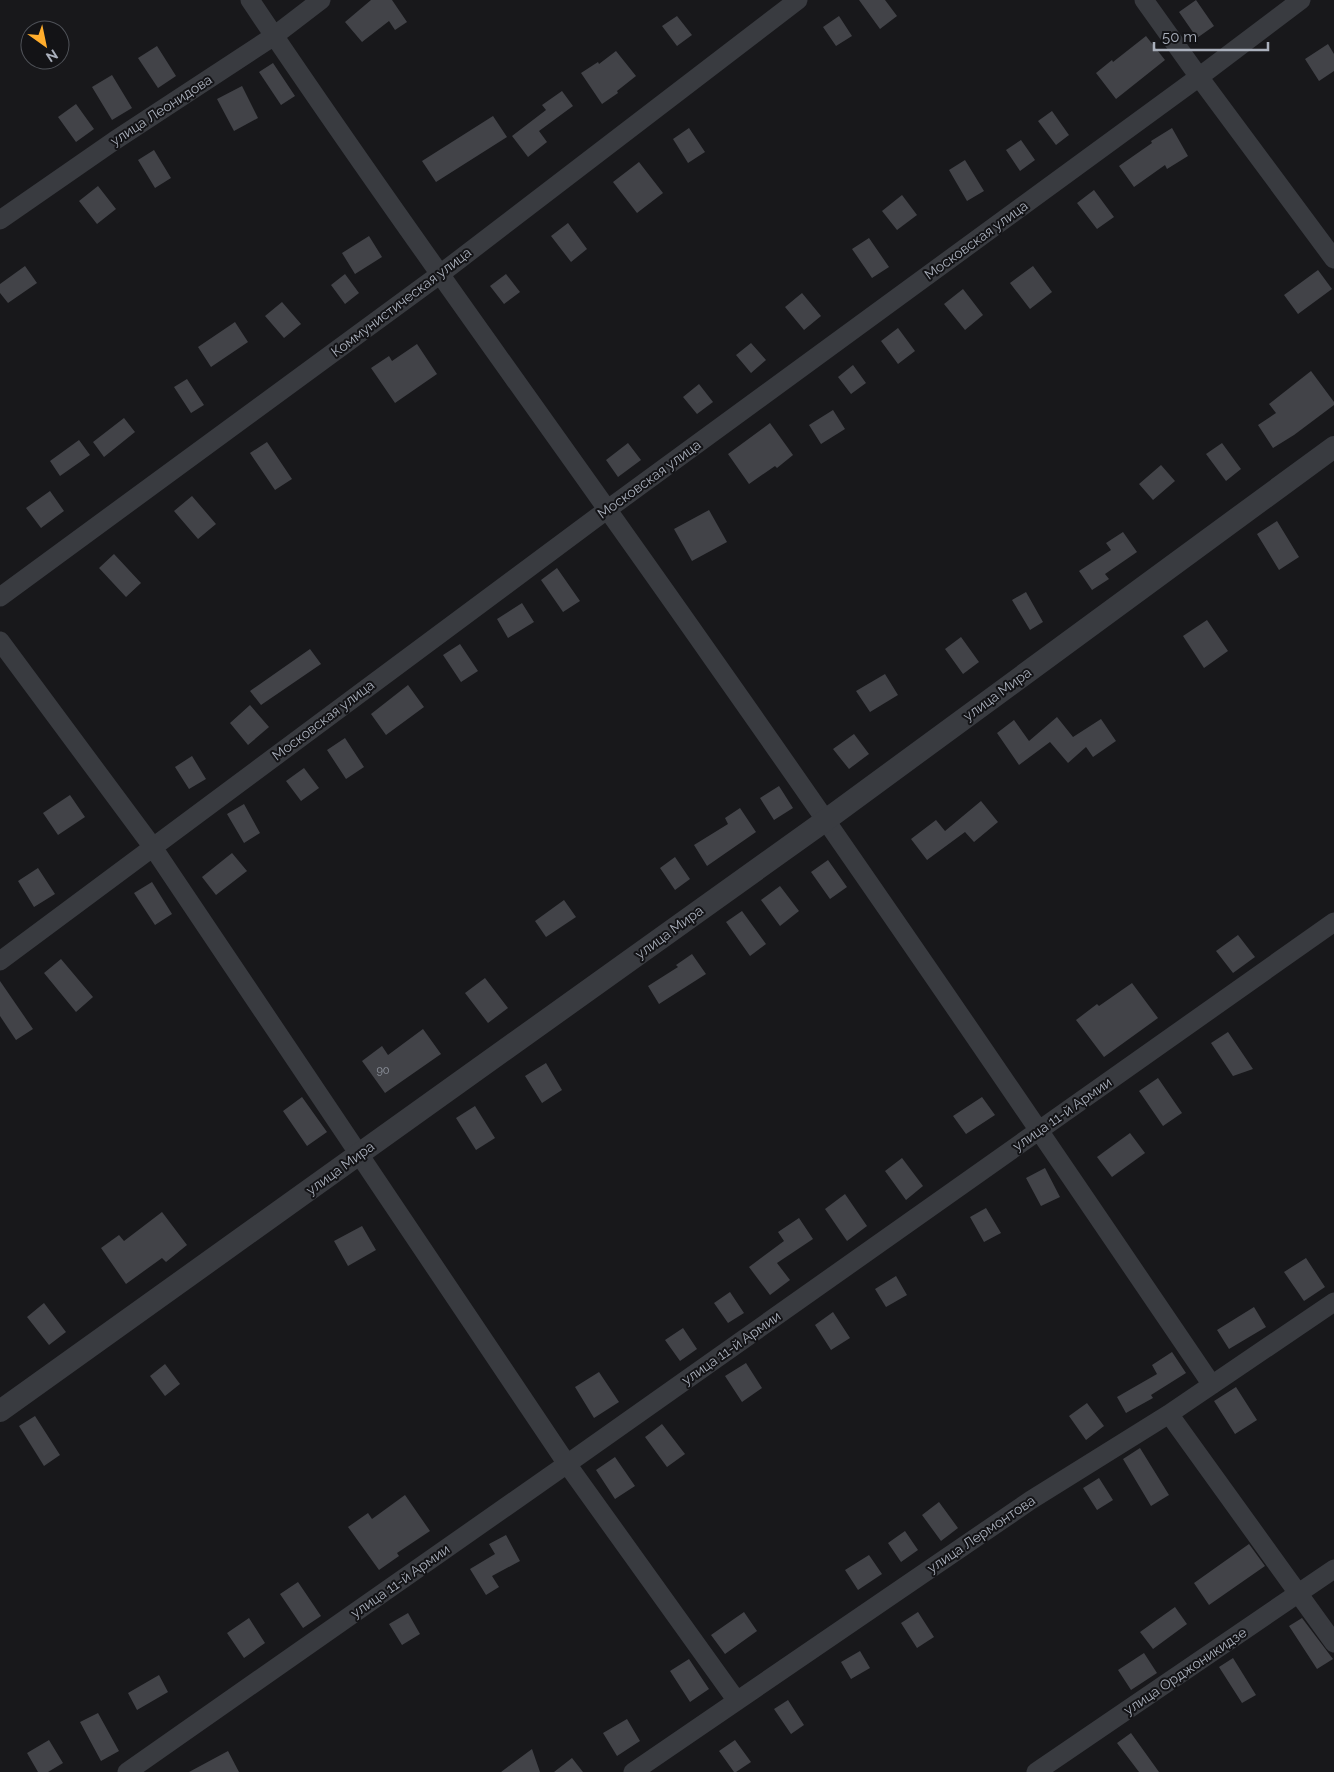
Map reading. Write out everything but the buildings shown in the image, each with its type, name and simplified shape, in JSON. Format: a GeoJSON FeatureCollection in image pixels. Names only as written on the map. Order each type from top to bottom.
{"type":"FeatureCollection","features":[{"type":"Feature","properties":{"kind":"street"},"geometry":{"type":"LineString","coordinates":[[250,0],[439,275],[608,509],[826,820],[1212,1385]]}},
{"type":"Feature","properties":{"kind":"street","name":"улица Леонидова"},"geometry":{"type":"LineString","coordinates":[[0,220],[114,141],[274,36],[321,0]]}},
{"type":"Feature","properties":{"kind":"street","name":"Коммунистическая улица"},"geometry":{"type":"LineString","coordinates":[[0,597],[439,275],[798,0]]}},
{"type":"Feature","properties":{"kind":"street"},"geometry":{"type":"LineString","coordinates":[[1144,0],[1334,259]]}},
{"type":"Feature","properties":{"kind":"street","name":"Московская улица"},"geometry":{"type":"LineString","coordinates":[[0,961],[152,846],[608,509],[1199,77],[1301,0]]}},
{"type":"Feature","properties":{"kind":"street","name":"улица Мира"},"geometry":{"type":"LineString","coordinates":[[0,1411],[826,820],[1334,447]]}},
{"type":"Feature","properties":{"kind":"street"},"geometry":{"type":"LineString","coordinates":[[0,641],[152,846],[567,1464],[737,1701]]}},
{"type":"Feature","properties":{"kind":"street","name":"улица 11-й Армии"},"geometry":{"type":"LineString","coordinates":[[127,1772],[567,1464],[1334,922]]}},
{"type":"Feature","properties":{"kind":"street","name":"улица Лермонтова"},"geometry":{"type":"LineString","coordinates":[[643,1769],[737,1701],[1031,1500],[1169,1414],[1334,1302]]}},
{"type":"Feature","properties":{"kind":"street"},"geometry":{"type":"LineString","coordinates":[[1169,1414],[1334,1643]]}},
{"type":"Feature","properties":{"kind":"street","name":"улица Орджоникидзе"},"geometry":{"type":"LineString","coordinates":[[1036,1772],[1334,1569]]}}]}
